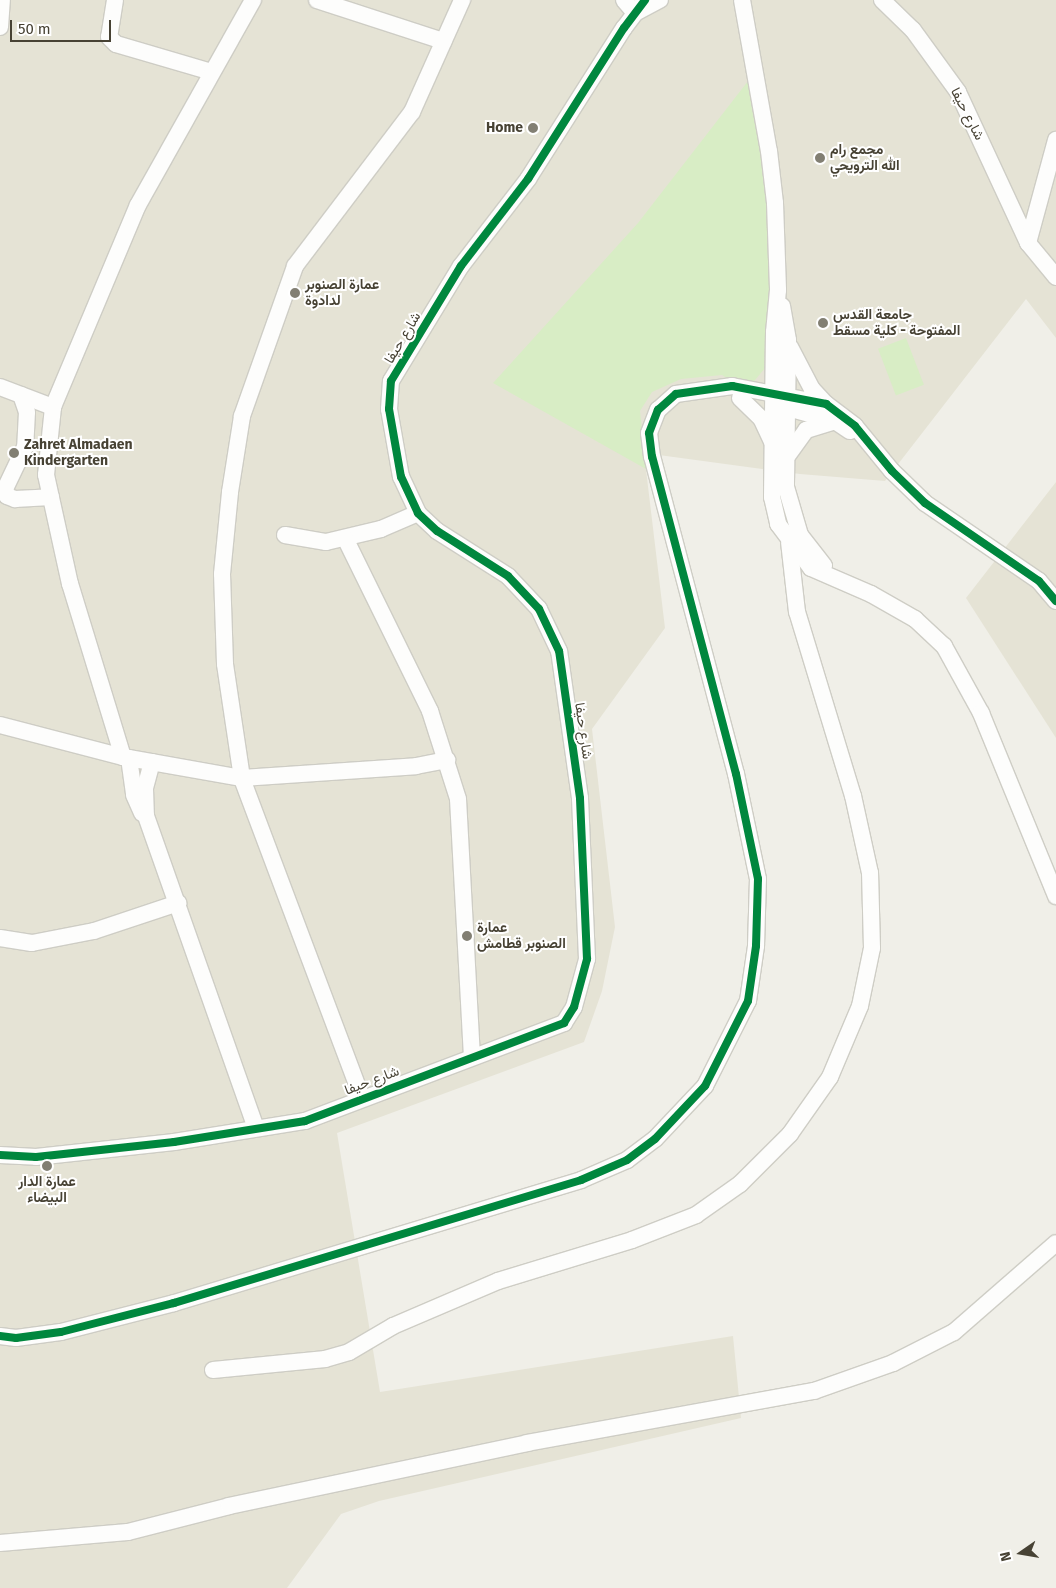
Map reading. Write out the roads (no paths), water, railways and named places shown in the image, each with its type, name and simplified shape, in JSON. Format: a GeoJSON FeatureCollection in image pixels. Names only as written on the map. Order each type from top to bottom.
{"type":"FeatureCollection","features":[{"type":"Feature","properties":{"kind":"street"},"geometry":{"type":"LineString","coordinates":[[0,27],[2,0]]}},
{"type":"Feature","properties":{"kind":"street"},"geometry":{"type":"LineString","coordinates":[[115,0],[109,37],[116,44],[212,72]]}},
{"type":"Feature","properties":{"kind":"street"},"geometry":{"type":"LineString","coordinates":[[146,816],[140,812],[134,796],[126,758],[73,593],[51,497],[46,475],[53,407],[138,204],[253,0]]}},
{"type":"Feature","properties":{"kind":"street"},"geometry":{"type":"LineString","coordinates":[[317,0],[443,42]]}},
{"type":"Feature","properties":{"kind":"street"},"geometry":{"type":"LineString","coordinates":[[362,1098],[242,778],[225,664],[222,574],[230,492],[242,416],[295,266],[412,112],[462,0]]}},
{"type":"Feature","properties":{"kind":"street"},"geometry":{"type":"LineString","coordinates":[[624,0],[635,13]]}},
{"type":"Feature","properties":{"kind":"street","name":"شارع حيفا"},"geometry":{"type":"LineString","coordinates":[[0,1155],[36,1157],[174,1142],[305,1121],[472,1056],[564,1023],[574,1007],[587,959],[580,798],[559,651],[539,609],[508,576],[436,531],[418,513],[399,469],[389,408],[391,381],[461,266],[528,179],[645,0]]}},
{"type":"Feature","properties":{"kind":"street","name":"شارع حيفا"},"geometry":{"type":"LineString","coordinates":[[635,13],[660,0]]}},
{"type":"Feature","properties":{"kind":"street"},"geometry":{"type":"LineString","coordinates":[[734,0],[749,36]]}},
{"type":"Feature","properties":{"kind":"street"},"geometry":{"type":"LineString","coordinates":[[742,0],[769,151],[778,290],[775,356],[786,457],[786,487],[800,535],[839,582]]}},
{"type":"Feature","properties":{"kind":"street"},"geometry":{"type":"LineString","coordinates":[[749,36],[752,0]]}},
{"type":"Feature","properties":{"kind":"street","name":"شارع حيفا"},"geometry":{"type":"LineString","coordinates":[[882,0],[914,30],[958,92],[1028,243],[1056,277]]}},
{"type":"Feature","properties":{"kind":"street"},"geometry":{"type":"LineString","coordinates":[[1028,243],[1056,140]]}},
{"type":"Feature","properties":{"kind":"street"},"geometry":{"type":"LineString","coordinates":[[778,290],[788,340],[799,367],[826,404]]}},
{"type":"Feature","properties":{"kind":"street"},"geometry":{"type":"LineString","coordinates":[[788,340],[774,445],[772,496],[778,524],[789,542],[811,568],[839,582],[871,594],[915,619],[944,646],[981,713],[1056,896]]}},
{"type":"Feature","properties":{"kind":"street"},"geometry":{"type":"LineString","coordinates":[[741,392],[768,373],[775,356]]}},
{"type":"Feature","properties":{"kind":"street"},"geometry":{"type":"LineString","coordinates":[[0,387],[53,407]]}},
{"type":"Feature","properties":{"kind":"street"},"geometry":{"type":"LineString","coordinates":[[0,1336],[16,1338],[61,1332],[174,1302],[581,1180],[634,1155],[655,1139],[704,1086],[748,1001],[756,946],[758,878],[736,774],[652,458],[649,433],[658,410],[676,394],[704,388],[741,392],[781,400],[826,404],[842,413],[925,503],[1039,581],[1056,601]]}},
{"type":"Feature","properties":{"kind":"street"},"geometry":{"type":"LineString","coordinates":[[741,392],[761,418],[774,445]]}},
{"type":"Feature","properties":{"kind":"street"},"geometry":{"type":"LineString","coordinates":[[21,395],[27,412],[25,447],[5,489],[7,496],[15,499],[51,497]]}},
{"type":"Feature","properties":{"kind":"street"},"geometry":{"type":"LineString","coordinates":[[781,400],[836,421],[876,451]]}},
{"type":"Feature","properties":{"kind":"street"},"geometry":{"type":"LineString","coordinates":[[786,457],[806,430],[836,421]]}},
{"type":"Feature","properties":{"kind":"street"},"geometry":{"type":"LineString","coordinates":[[285,535],[326,542],[381,528],[418,513]]}},
{"type":"Feature","properties":{"kind":"street"},"geometry":{"type":"LineString","coordinates":[[345,538],[430,711],[458,799],[472,1056]]}},
{"type":"Feature","properties":{"kind":"street"},"geometry":{"type":"LineString","coordinates":[[213,1370],[325,1359],[349,1352],[394,1326],[498,1281],[632,1240],[696,1215],[740,1184],[790,1134],[830,1077],[860,1006],[872,948],[870,873],[853,796],[798,612],[789,542]]}},
{"type":"Feature","properties":{"kind":"street"},"geometry":{"type":"LineString","coordinates":[[0,725],[126,758],[242,778],[416,766],[447,760]]}},
{"type":"Feature","properties":{"kind":"street"},"geometry":{"type":"LineString","coordinates":[[152,762],[145,789],[146,816],[256,1128]]}},
{"type":"Feature","properties":{"kind":"street"},"geometry":{"type":"LineString","coordinates":[[0,938],[32,943],[94,931],[178,903]]}},
{"type":"Feature","properties":{"kind":"street"},"geometry":{"type":"LineString","coordinates":[[0,1543],[128,1532],[229,1506],[526,1443],[814,1391],[893,1363],[954,1332],[1056,1243]]}},
{"type":"Feature","properties":{"kind":"place","name":"Home"},"geometry":{"type":"Point","coordinates":[533,128]}},
{"type":"Feature","properties":{"kind":"place","name":"مجمع رام الله الترويحي"},"geometry":{"type":"Point","coordinates":[820,158]}},
{"type":"Feature","properties":{"kind":"place","name":"عمارة الصنوبر لدادوة"},"geometry":{"type":"Point","coordinates":[295,293]}},
{"type":"Feature","properties":{"kind":"place","name":"جامعة القدس المفتوحة - كلية مسقط"},"geometry":{"type":"Point","coordinates":[823,323]}},
{"type":"Feature","properties":{"kind":"place","name":"Zahret Almadaen Kindergarten"},"geometry":{"type":"Point","coordinates":[14,453]}},
{"type":"Feature","properties":{"kind":"place","name":"عمارة الصنوبر قطامش"},"geometry":{"type":"Point","coordinates":[467,936]}},
{"type":"Feature","properties":{"kind":"place","name":"عمارة الدار البيضاء"},"geometry":{"type":"Point","coordinates":[47,1166]}}]}
